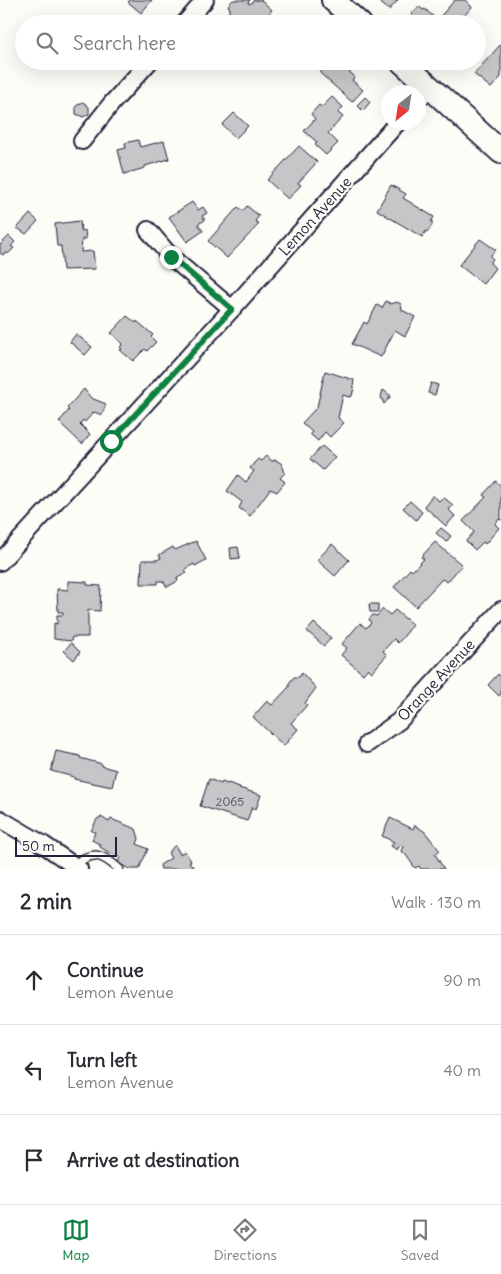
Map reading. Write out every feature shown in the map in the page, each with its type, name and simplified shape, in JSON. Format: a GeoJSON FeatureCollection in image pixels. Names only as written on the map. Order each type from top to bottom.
{"type":"FeatureCollection","features":[{"type":"Feature","properties":{"kind":"street"},"geometry":{"type":"LineString","coordinates":[[192,15],[205,0]]}},
{"type":"Feature","properties":{"kind":"street"},"geometry":{"type":"LineString","coordinates":[[333,0],[350,15]]}},
{"type":"Feature","properties":{"kind":"street"},"geometry":{"type":"LineString","coordinates":[[82,141],[112,103],[142,70]]}},
{"type":"Feature","properties":{"kind":"street"},"geometry":{"type":"LineString","coordinates":[[407,70],[418,85]]}},
{"type":"Feature","properties":{"kind":"street"},"geometry":{"type":"LineString","coordinates":[[426,95],[501,152]]}},
{"type":"Feature","properties":{"kind":"street","name":"Lemon Avenue"},"geometry":{"type":"LineString","coordinates":[[0,562],[232,309],[391,130]]}},
{"type":"Feature","properties":{"kind":"street"},"geometry":{"type":"LineString","coordinates":[[148,230],[171,257],[232,309]]}},
{"type":"Feature","properties":{"kind":"street","name":"Orange Avenue"},"geometry":{"type":"LineString","coordinates":[[366,744],[399,721],[501,610]]}},
{"type":"Feature","properties":{"kind":"street"},"geometry":{"type":"LineString","coordinates":[[0,819],[44,844],[76,867]]}},
{"type":"Feature","properties":{"kind":"lane"},"geometry":{"type":"LineString","coordinates":[[76,867],[84,857],[96,854],[109,860],[119,869]]}},
{"type":"Feature","properties":{"kind":"building"},"geometry":{"type":"Polygon","coordinates":[[[130,0],[152,0],[141,13],[128,2],[130,0]]]}},
{"type":"Feature","properties":{"kind":"building"},"geometry":{"type":"Polygon","coordinates":[[[233,0],[250,0],[248,3],[250,4],[254,0],[261,0],[272,10],[268,15],[227,15],[230,9],[228,5],[233,0]]]}},
{"type":"Feature","properties":{"kind":"building"},"geometry":{"type":"Polygon","coordinates":[[[377,0],[398,0],[389,10],[377,0]]]}},
{"type":"Feature","properties":{"kind":"building"},"geometry":{"type":"Polygon","coordinates":[[[455,0],[465,0],[472,7],[465,15],[442,15],[455,0]]]}},
{"type":"Feature","properties":{"kind":"building"},"geometry":{"type":"Polygon","coordinates":[[[419,6],[423,10],[425,9],[432,15],[411,15],[419,6]]]}},
{"type":"Feature","properties":{"kind":"building"},"geometry":{"type":"Polygon","coordinates":[[[501,44],[501,77],[491,88],[474,74],[478,70],[486,70],[486,61],[501,44]]]}},
{"type":"Feature","properties":{"kind":"building"},"geometry":{"type":"Polygon","coordinates":[[[323,70],[347,70],[355,77],[352,80],[363,90],[352,102],[320,73],[323,70]]]}},
{"type":"Feature","properties":{"kind":"building"},"geometry":{"type":"Polygon","coordinates":[[[332,97],[343,107],[338,113],[343,117],[328,133],[338,143],[326,155],[315,145],[317,142],[304,131],[315,119],[311,114],[319,105],[322,107],[332,97]]]}},
{"type":"Feature","properties":{"kind":"building"},"geometry":{"type":"Polygon","coordinates":[[[365,97],[370,102],[363,111],[357,105],[365,97]]]}},
{"type":"Feature","properties":{"kind":"building"},"geometry":{"type":"Polygon","coordinates":[[[83,102],[89,107],[89,114],[83,117],[76,114],[76,106],[83,102]]]}},
{"type":"Feature","properties":{"kind":"building"},"geometry":{"type":"Polygon","coordinates":[[[234,113],[248,126],[236,138],[222,125],[234,113]]]}},
{"type":"Feature","properties":{"kind":"building"},"geometry":{"type":"Polygon","coordinates":[[[138,140],[140,147],[164,141],[169,159],[124,174],[118,150],[126,148],[125,143],[138,140]]]}},
{"type":"Feature","properties":{"kind":"building"},"geometry":{"type":"Polygon","coordinates":[[[299,146],[317,162],[298,183],[301,185],[288,199],[267,180],[299,146]]]}},
{"type":"Feature","properties":{"kind":"building"},"geometry":{"type":"Polygon","coordinates":[[[391,185],[406,194],[403,198],[434,217],[428,232],[426,231],[422,237],[377,210],[391,185]]]}},
{"type":"Feature","properties":{"kind":"building"},"geometry":{"type":"Polygon","coordinates":[[[192,202],[198,210],[203,207],[207,213],[202,216],[205,220],[198,224],[203,231],[187,242],[169,217],[192,202]]]}},
{"type":"Feature","properties":{"kind":"building"},"geometry":{"type":"Polygon","coordinates":[[[247,206],[259,216],[255,221],[259,224],[227,258],[208,241],[238,207],[243,211],[247,206]]]}},
{"type":"Feature","properties":{"kind":"building"},"geometry":{"type":"Polygon","coordinates":[[[30,214],[38,221],[26,234],[17,228],[30,214]]]}},
{"type":"Feature","properties":{"kind":"building"},"geometry":{"type":"Polygon","coordinates":[[[80,221],[81,231],[85,230],[86,239],[82,239],[81,252],[93,251],[95,269],[63,270],[61,246],[57,246],[55,224],[80,221]]]}},
{"type":"Feature","properties":{"kind":"building"},"geometry":{"type":"Polygon","coordinates":[[[9,236],[15,242],[11,246],[14,248],[8,254],[6,252],[3,255],[0,253],[0,245],[9,236]]]}},
{"type":"Feature","properties":{"kind":"building"},"geometry":{"type":"Polygon","coordinates":[[[480,239],[496,250],[490,256],[493,259],[490,263],[495,268],[483,284],[459,265],[480,239]]]}},
{"type":"Feature","properties":{"kind":"building"},"geometry":{"type":"Polygon","coordinates":[[[386,301],[391,304],[397,302],[401,304],[402,310],[415,317],[405,336],[395,330],[381,357],[352,344],[364,322],[367,324],[377,305],[382,308],[386,301]]]}},
{"type":"Feature","properties":{"kind":"building"},"geometry":{"type":"Polygon","coordinates":[[[127,316],[136,323],[137,321],[153,335],[151,337],[156,342],[147,351],[145,349],[133,361],[120,350],[123,344],[111,333],[127,316]]]}},
{"type":"Feature","properties":{"kind":"building"},"geometry":{"type":"Polygon","coordinates":[[[76,334],[92,347],[85,355],[70,342],[76,334]]]}},
{"type":"Feature","properties":{"kind":"building"},"geometry":{"type":"Polygon","coordinates":[[[325,371],[354,380],[354,387],[352,396],[343,395],[338,418],[344,423],[330,437],[325,432],[318,441],[302,423],[317,407],[325,371]]]}},
{"type":"Feature","properties":{"kind":"building"},"geometry":{"type":"Polygon","coordinates":[[[431,383],[438,385],[435,395],[428,393],[431,383]]]}},
{"type":"Feature","properties":{"kind":"building"},"geometry":{"type":"Polygon","coordinates":[[[84,389],[91,398],[106,404],[102,415],[94,412],[85,422],[83,420],[80,424],[90,434],[82,444],[59,422],[69,410],[67,408],[84,389]]]}},
{"type":"Feature","properties":{"kind":"building"},"geometry":{"type":"Polygon","coordinates":[[[383,390],[391,396],[384,404],[381,397],[383,390]]]}},
{"type":"Feature","properties":{"kind":"building"},"geometry":{"type":"Polygon","coordinates":[[[322,446],[335,457],[323,470],[310,459],[322,446]]]}},
{"type":"Feature","properties":{"kind":"building"},"geometry":{"type":"Polygon","coordinates":[[[266,456],[272,461],[276,460],[282,464],[285,473],[280,478],[285,482],[277,492],[270,489],[250,516],[239,508],[242,502],[227,491],[238,475],[246,482],[254,471],[250,468],[258,459],[261,461],[266,456]]]}},
{"type":"Feature","properties":{"kind":"building"},"geometry":{"type":"Polygon","coordinates":[[[496,481],[501,486],[501,520],[499,519],[495,524],[499,528],[485,544],[483,542],[475,550],[466,541],[474,532],[463,521],[486,497],[483,495],[496,481]]]}},
{"type":"Feature","properties":{"kind":"building"},"geometry":{"type":"Polygon","coordinates":[[[433,495],[439,501],[443,497],[453,505],[449,510],[455,516],[446,526],[424,506],[433,495]]]}},
{"type":"Feature","properties":{"kind":"building"},"geometry":{"type":"Polygon","coordinates":[[[410,501],[422,512],[416,520],[403,508],[410,501]]]}},
{"type":"Feature","properties":{"kind":"building"},"geometry":{"type":"Polygon","coordinates":[[[441,528],[451,536],[446,542],[436,533],[441,528]]]}},
{"type":"Feature","properties":{"kind":"building"},"geometry":{"type":"Polygon","coordinates":[[[196,541],[206,560],[185,569],[187,573],[177,578],[178,581],[167,587],[163,581],[158,581],[158,584],[141,584],[142,560],[157,560],[161,558],[159,555],[173,547],[175,550],[196,541]]]}},
{"type":"Feature","properties":{"kind":"building"},"geometry":{"type":"Polygon","coordinates":[[[435,542],[462,565],[447,582],[442,579],[416,607],[394,587],[410,569],[412,571],[424,559],[421,557],[435,542]]]}},
{"type":"Feature","properties":{"kind":"building"},"geometry":{"type":"Polygon","coordinates":[[[332,544],[349,560],[335,576],[317,560],[332,544]]]}},
{"type":"Feature","properties":{"kind":"building"},"geometry":{"type":"Polygon","coordinates":[[[238,547],[240,558],[231,559],[230,548],[238,547]]]}},
{"type":"Feature","properties":{"kind":"building"},"geometry":{"type":"Polygon","coordinates":[[[68,581],[87,582],[87,585],[101,586],[100,611],[88,610],[88,637],[72,637],[71,641],[54,639],[54,623],[57,624],[57,615],[63,615],[63,612],[58,612],[57,589],[68,590],[68,581]]]}},
{"type":"Feature","properties":{"kind":"building"},"geometry":{"type":"Polygon","coordinates":[[[369,604],[378,604],[378,612],[370,612],[369,604]]]}},
{"type":"Feature","properties":{"kind":"building"},"geometry":{"type":"Polygon","coordinates":[[[383,609],[390,615],[395,610],[413,625],[398,643],[394,639],[383,651],[387,655],[372,672],[368,668],[363,674],[341,655],[347,648],[342,644],[360,623],[366,628],[371,623],[369,619],[373,615],[377,616],[383,609]]]}},
{"type":"Feature","properties":{"kind":"building"},"geometry":{"type":"Polygon","coordinates":[[[314,623],[331,638],[324,646],[307,631],[314,623]]]}},
{"type":"Feature","properties":{"kind":"building"},"geometry":{"type":"Polygon","coordinates":[[[71,643],[80,652],[74,660],[64,651],[71,643]]]}},
{"type":"Feature","properties":{"kind":"building"},"geometry":{"type":"Polygon","coordinates":[[[302,673],[316,688],[305,703],[307,705],[291,723],[298,729],[284,746],[253,717],[267,701],[272,705],[289,687],[289,683],[294,677],[299,677],[302,673]]]}},
{"type":"Feature","properties":{"kind":"building"},"geometry":{"type":"Polygon","coordinates":[[[498,674],[501,677],[501,694],[499,696],[488,685],[498,674]]]}},
{"type":"Feature","properties":{"kind":"building"},"geometry":{"type":"Polygon","coordinates":[[[56,751],[80,756],[80,758],[116,770],[112,787],[74,779],[74,777],[51,771],[56,751]]]}},
{"type":"Feature","properties":{"kind":"building"},"geometry":{"type":"Polygon","coordinates":[[[209,779],[221,784],[222,782],[228,783],[261,795],[256,809],[252,807],[247,821],[200,806],[209,779]]]}},
{"type":"Feature","properties":{"kind":"building"},"geometry":{"type":"Polygon","coordinates":[[[101,817],[109,822],[111,819],[136,829],[139,839],[137,844],[148,849],[139,869],[129,869],[118,863],[120,857],[108,852],[92,840],[95,832],[91,831],[97,819],[101,817]]]}},
{"type":"Feature","properties":{"kind":"building"},"geometry":{"type":"Polygon","coordinates":[[[390,818],[413,829],[415,825],[425,832],[440,851],[435,854],[444,869],[421,869],[419,866],[415,868],[401,851],[403,846],[400,845],[397,850],[391,846],[394,842],[382,836],[390,818]]]}},
{"type":"Feature","properties":{"kind":"building"},"geometry":{"type":"Polygon","coordinates":[[[175,845],[180,854],[185,851],[191,861],[189,862],[195,869],[161,869],[160,865],[171,858],[168,853],[175,845]]]}},
{"type":"Feature","properties":{"kind":"route"},"geometry":{"type":"LineString","coordinates":[[111,441],[232,309],[171,257]]}}]}
